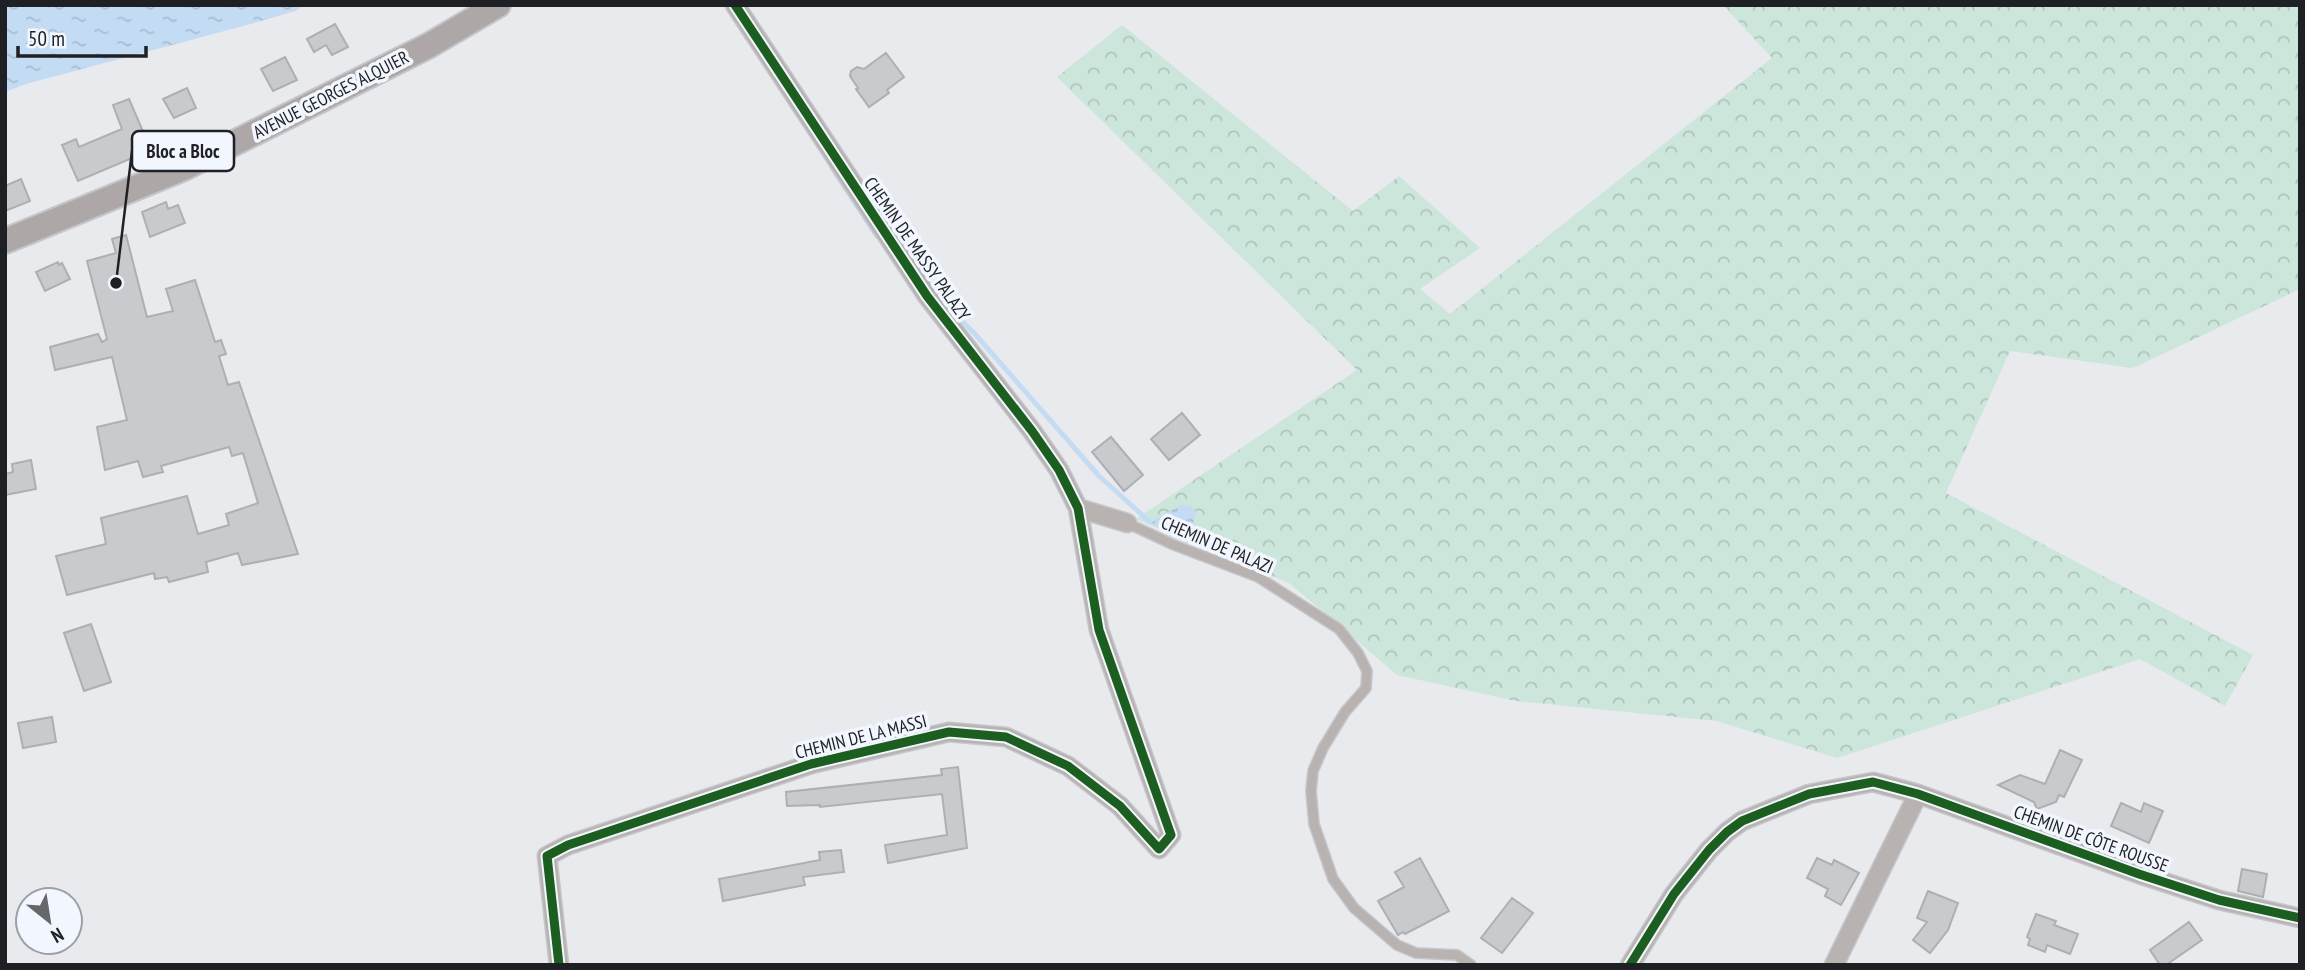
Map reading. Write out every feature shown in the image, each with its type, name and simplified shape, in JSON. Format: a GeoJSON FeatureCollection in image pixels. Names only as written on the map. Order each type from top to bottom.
{"type":"FeatureCollection","features":[{"type":"Feature","properties":{"kind":"main road","name":"AVENUE GEORGES ALQUIER"},"geometry":{"type":"LineString","coordinates":[[5,241],[184,168],[404,58],[498,5]]}},
{"type":"Feature","properties":{"kind":"street","name":"CHEMIN DE MASSY PALAZY"},"geometry":{"type":"LineString","coordinates":[[735,5],[927,296],[1059,470],[1078,508]]}},
{"type":"Feature","properties":{"kind":"street"},"geometry":{"type":"LineString","coordinates":[[1078,508],[1127,523]]}},
{"type":"Feature","properties":{"kind":"street","name":"CHEMIN DE LA MASSI"},"geometry":{"type":"LineString","coordinates":[[559,965],[547,856],[568,845],[811,764],[949,732],[1006,737],[1068,766],[1120,806],[1159,849],[1171,835],[1099,630],[1078,508]]}},
{"type":"Feature","properties":{"kind":"street","name":"CHEMIN DE CÔTE ROUSSE"},"geometry":{"type":"LineString","coordinates":[[1630,965],[1674,894],[1727,832],[1742,821],[1809,794],[1873,782],[1918,794],[2219,900],[2300,918]]}},
{"type":"Feature","properties":{"kind":"street"},"geometry":{"type":"LineString","coordinates":[[1834,965],[1918,794]]}},
{"type":"Feature","properties":{"kind":"lane","name":"CHEMIN DE PALAZI"},"geometry":{"type":"LineString","coordinates":[[1127,523],[1174,545],[1258,577],[1339,629],[1352,645],[1367,671],[1366,688],[1345,712],[1322,747],[1313,771],[1311,791],[1314,824],[1333,879],[1354,908],[1397,945],[1416,953],[1457,955],[1471,965]]}},
{"type":"Feature","properties":{"kind":"green space"},"geometry":{"type":"Polygon","coordinates":[[[1723,5],[2300,5],[2300,289],[2133,368],[2010,351],[1946,493],[2253,655],[2225,706],[2140,659],[1837,758],[1717,721],[1516,701],[1397,675],[1289,583],[1136,519],[1357,370],[1057,77],[1122,25],[1353,211],[1399,176],[1480,248],[1420,289],[1450,314],[1772,58],[1723,5]]]}},
{"type":"Feature","properties":{"kind":"water"},"geometry":{"type":"Polygon","coordinates":[[[5,5],[305,5],[295,11],[247,25],[26,84],[5,92],[5,5]]]}},
{"type":"Feature","properties":{"kind":"water"},"geometry":{"type":"Polygon","coordinates":[[[1181,505],[1190,506],[1196,512],[1188,544],[1168,535],[1150,522],[1181,505]]]}},
{"type":"Feature","properties":{"kind":"building"},"geometry":{"type":"Polygon","coordinates":[[[335,24],[348,47],[332,55],[326,45],[314,52],[307,39],[335,24]]]}},
{"type":"Feature","properties":{"kind":"building"},"geometry":{"type":"Polygon","coordinates":[[[886,53],[904,77],[887,90],[889,93],[869,107],[856,89],[858,88],[850,76],[851,71],[857,67],[864,69],[886,53]]]}},
{"type":"Feature","properties":{"kind":"building"},"geometry":{"type":"Polygon","coordinates":[[[285,57],[297,80],[273,91],[261,69],[285,57]]]}},
{"type":"Feature","properties":{"kind":"building"},"geometry":{"type":"Polygon","coordinates":[[[187,88],[196,108],[174,118],[163,99],[187,88]]]}},
{"type":"Feature","properties":{"kind":"building"},"geometry":{"type":"Polygon","coordinates":[[[129,99],[151,150],[78,181],[62,145],[76,139],[79,147],[122,129],[113,105],[129,99]]]}},
{"type":"Feature","properties":{"kind":"building"},"geometry":{"type":"Polygon","coordinates":[[[21,179],[30,201],[5,211],[5,186],[21,179]]]}},
{"type":"Feature","properties":{"kind":"building"},"geometry":{"type":"Polygon","coordinates":[[[166,202],[168,209],[178,205],[185,223],[150,237],[142,212],[166,202]]]}},
{"type":"Feature","properties":{"kind":"building"},"geometry":{"type":"Polygon","coordinates":[[[126,235],[147,317],[173,311],[166,289],[195,280],[215,342],[221,340],[226,354],[219,356],[228,385],[239,382],[298,554],[242,565],[238,553],[206,562],[208,572],[169,582],[167,577],[155,579],[154,573],[67,595],[56,556],[106,544],[101,518],[187,496],[198,534],[229,525],[226,514],[258,503],[243,453],[232,456],[229,447],[161,466],[163,472],[143,477],[138,461],[105,470],[97,427],[127,420],[112,357],[55,370],[50,347],[98,334],[102,342],[107,339],[87,261],[116,253],[112,239],[126,235]]]}},
{"type":"Feature","properties":{"kind":"building"},"geometry":{"type":"Polygon","coordinates":[[[58,262],[59,265],[62,263],[70,279],[45,291],[36,272],[58,262]]]}},
{"type":"Feature","properties":{"kind":"building"},"geometry":{"type":"Polygon","coordinates":[[[1182,413],[1200,435],[1169,460],[1151,439],[1182,413]]]}},
{"type":"Feature","properties":{"kind":"building"},"geometry":{"type":"Polygon","coordinates":[[[1111,437],[1143,475],[1124,491],[1092,452],[1111,437]]]}},
{"type":"Feature","properties":{"kind":"building"},"geometry":{"type":"Polygon","coordinates":[[[31,460],[36,489],[5,495],[5,474],[13,472],[12,464],[31,460]]]}},
{"type":"Feature","properties":{"kind":"building"},"geometry":{"type":"Polygon","coordinates":[[[91,624],[111,682],[84,691],[64,633],[91,624]]]}},
{"type":"Feature","properties":{"kind":"building"},"geometry":{"type":"Polygon","coordinates":[[[52,717],[56,742],[23,748],[18,723],[52,717]]]}},
{"type":"Feature","properties":{"kind":"building"},"geometry":{"type":"Polygon","coordinates":[[[2060,750],[2082,760],[2064,797],[2059,795],[2056,802],[2037,809],[2034,802],[1998,785],[2020,775],[2045,784],[2060,750]]]}},
{"type":"Feature","properties":{"kind":"building"},"geometry":{"type":"Polygon","coordinates":[[[958,767],[967,848],[888,863],[885,845],[947,835],[942,794],[820,807],[787,806],[786,792],[942,775],[941,769],[958,767]]]}},
{"type":"Feature","properties":{"kind":"building"},"geometry":{"type":"Polygon","coordinates":[[[2121,803],[2141,812],[2144,803],[2163,811],[2149,843],[2111,826],[2121,803]]]}},
{"type":"Feature","properties":{"kind":"building"},"geometry":{"type":"Polygon","coordinates":[[[841,850],[844,872],[803,877],[805,885],[723,901],[719,879],[820,860],[819,852],[841,850]]]}},
{"type":"Feature","properties":{"kind":"building"},"geometry":{"type":"Polygon","coordinates":[[[1420,858],[1449,911],[1398,935],[1378,901],[1404,887],[1395,872],[1420,858]]]}},
{"type":"Feature","properties":{"kind":"building"},"geometry":{"type":"Polygon","coordinates":[[[1817,858],[1832,865],[1834,860],[1859,873],[1841,905],[1825,896],[1828,889],[1807,878],[1817,858]]]}},
{"type":"Feature","properties":{"kind":"building"},"geometry":{"type":"Polygon","coordinates":[[[2242,869],[2267,874],[2263,897],[2238,891],[2242,869]]]}},
{"type":"Feature","properties":{"kind":"building"},"geometry":{"type":"Polygon","coordinates":[[[1928,891],[1958,903],[1948,930],[1930,953],[1913,940],[1927,922],[1917,918],[1928,891]]]}},
{"type":"Feature","properties":{"kind":"building"},"geometry":{"type":"Polygon","coordinates":[[[1512,898],[1533,913],[1502,953],[1481,938],[1512,898]]]}},
{"type":"Feature","properties":{"kind":"building"},"geometry":{"type":"Polygon","coordinates":[[[2036,914],[2056,921],[2054,925],[2078,934],[2070,954],[2047,945],[2045,952],[2028,945],[2030,939],[2027,937],[2036,914]]]}},
{"type":"Feature","properties":{"kind":"building"},"geometry":{"type":"Polygon","coordinates":[[[2189,922],[2202,940],[2166,965],[2160,965],[2150,950],[2189,922]]]}},
{"type":"Feature","properties":{"kind":"waterway"},"geometry":{"type":"LineString","coordinates":[[832,168],[876,235]]}},
{"type":"Feature","properties":{"kind":"waterway"},"geometry":{"type":"LineString","coordinates":[[939,298],[975,334],[1099,476],[1150,522]]}},
{"type":"Feature","properties":{"kind":"cycle path"},"geometry":{"type":"LineString","coordinates":[[559,965],[547,856],[568,845],[811,764],[949,732],[1006,737],[1068,766],[1120,806],[1159,849],[1171,835],[1099,630],[1078,508],[1059,470],[927,296],[735,5]]}},
{"type":"Feature","properties":{"kind":"cycle path"},"geometry":{"type":"LineString","coordinates":[[1630,965],[1674,894],[1727,832],[1742,821],[1809,794],[1873,782],[1918,794],[2219,900],[2300,918]]}},
{"type":"Feature","properties":{"kind":"place","name":"Bloc a Bloc"},"geometry":{"type":"Point","coordinates":[116,283]}}]}
